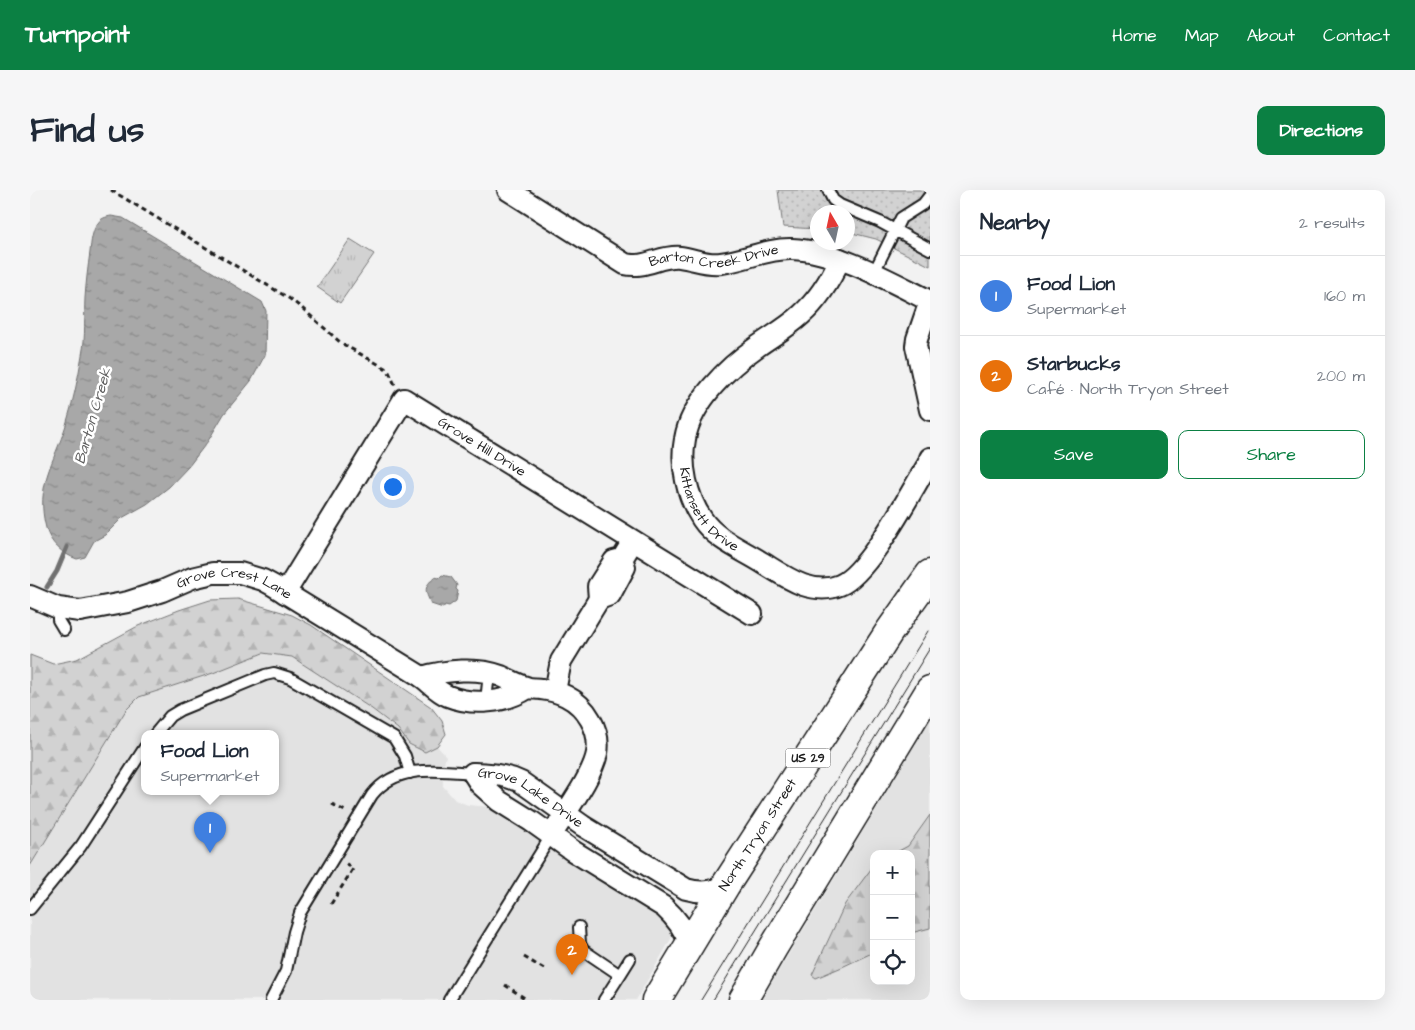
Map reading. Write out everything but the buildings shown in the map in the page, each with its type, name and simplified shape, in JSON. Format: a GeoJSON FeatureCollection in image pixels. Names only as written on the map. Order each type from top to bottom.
{"type":"FeatureCollection","features":[{"type":"Feature","properties":{"kind":"main road","name":"North Tryon Street"},"geometry":{"type":"LineString","coordinates":[[656,1000],[725,886],[889,632],[930,574]]}},
{"type":"Feature","properties":{"kind":"main road"},"geometry":{"type":"LineString","coordinates":[[743,1000],[930,690]]}},
{"type":"Feature","properties":{"kind":"street","name":"Barton Creek Drive"},"geometry":{"type":"LineString","coordinates":[[508,190],[625,264],[632,266],[644,265],[673,257],[704,263],[723,263],[771,251],[791,249],[814,252],[840,260],[930,301]]}},
{"type":"Feature","properties":{"kind":"street","name":"Kittansett Drive"},"geometry":{"type":"LineString","coordinates":[[840,260],[830,280],[801,316],[732,365],[694,413],[688,426],[683,454],[687,483],[694,503],[702,519],[718,536],[796,582],[814,588],[832,588],[850,580],[867,563],[930,458]]}},
{"type":"Feature","properties":{"kind":"street"},"geometry":{"type":"LineString","coordinates":[[930,301],[916,346],[930,410]]}},
{"type":"Feature","properties":{"kind":"street","name":"Grove Hill Drive"},"geometry":{"type":"LineString","coordinates":[[404,398],[752,614]]}},
{"type":"Feature","properties":{"kind":"street"},"geometry":{"type":"LineString","coordinates":[[285,593],[404,398]]}},
{"type":"Feature","properties":{"kind":"street"},"geometry":{"type":"LineString","coordinates":[[555,692],[561,661],[599,599],[598,586],[614,561],[622,559],[633,541]]}},
{"type":"Feature","properties":{"kind":"street","name":"Grove Crest Lane"},"geometry":{"type":"LineString","coordinates":[[30,596],[58,608],[80,611],[103,608],[145,597],[192,578],[213,573],[226,572],[251,576],[263,580],[285,593],[422,677],[448,696],[462,700],[486,701],[510,698],[528,688]]}},
{"type":"Feature","properties":{"kind":"street"},"geometry":{"type":"LineString","coordinates":[[422,677],[449,672],[476,671],[489,673],[501,676],[528,688],[555,692],[574,701],[586,713],[594,729],[598,746],[597,754],[590,771],[551,836]]}},
{"type":"Feature","properties":{"kind":"street","name":"Grove Lake Drive"},"geometry":{"type":"LineString","coordinates":[[473,773],[511,777],[521,782],[642,864],[686,889],[708,892],[725,886]]}},
{"type":"Feature","properties":{"kind":"street","name":"Grove Lake Drive"},"geometry":{"type":"LineString","coordinates":[[473,773],[489,793],[573,851],[664,907],[681,926],[689,943]]}},
{"type":"Feature","properties":{"kind":"lane"},"geometry":{"type":"LineString","coordinates":[[828,190],[836,203],[930,249]]}},
{"type":"Feature","properties":{"kind":"lane"},"geometry":{"type":"LineString","coordinates":[[873,274],[894,230],[905,214],[922,204],[930,195]]}},
{"type":"Feature","properties":{"kind":"lane"},"geometry":{"type":"LineString","coordinates":[[58,608],[58,620],[64,630]]}},
{"type":"Feature","properties":{"kind":"lane"},"geometry":{"type":"LineString","coordinates":[[158,730],[170,716],[180,710],[258,677],[274,673],[281,674],[394,738],[405,756],[410,773]]}},
{"type":"Feature","properties":{"kind":"lane"},"geometry":{"type":"LineString","coordinates":[[486,701],[489,673]]}},
{"type":"Feature","properties":{"kind":"lane"},"geometry":{"type":"LineString","coordinates":[[30,909],[81,846],[141,753]]}},
{"type":"Feature","properties":{"kind":"lane"},"geometry":{"type":"LineString","coordinates":[[271,1000],[286,971],[300,913],[372,795],[386,781],[402,774],[434,770],[473,773]]}},
{"type":"Feature","properties":{"kind":"lane"},"geometry":{"type":"LineString","coordinates":[[449,1000],[551,836]]}},
{"type":"Feature","properties":{"kind":"lane"},"geometry":{"type":"LineString","coordinates":[[579,927],[580,944],[583,950],[620,975]]}},
{"type":"Feature","properties":{"kind":"lane"},"geometry":{"type":"LineString","coordinates":[[604,1000],[630,959]]}},
{"type":"Feature","properties":{"kind":"path"},"geometry":{"type":"LineString","coordinates":[[111,190],[290,299],[341,343],[385,368],[404,398]]}},
{"type":"Feature","properties":{"kind":"path"},"geometry":{"type":"LineString","coordinates":[[524,957],[544,970]]}},
{"type":"Feature","properties":{"kind":"path"},"geometry":{"type":"LineString","coordinates":[[505,986],[526,999]]}},
{"type":"Feature","properties":{"kind":"shaded area"},"geometry":{"type":"Polygon","coordinates":[[[263,653],[292,657],[372,709],[398,729],[409,744],[425,752],[437,746],[446,756],[443,768],[443,786],[455,800],[468,805],[491,807],[661,911],[672,929],[671,939],[636,1000],[30,1000],[30,866],[126,710],[139,697],[213,673],[263,653]]]}},
{"type":"Feature","properties":{"kind":"shaded area"},"geometry":{"type":"Polygon","coordinates":[[[930,720],[930,1000],[761,1000],[930,720]]]}},
{"type":"Feature","properties":{"kind":"green space"},"geometry":{"type":"Polygon","coordinates":[[[778,190],[930,190],[930,266],[876,239],[855,234],[855,205],[810,205],[810,229],[783,227],[778,190]]]}},
{"type":"Feature","properties":{"kind":"green space"},"geometry":{"type":"Polygon","coordinates":[[[350,239],[374,254],[340,303],[317,287],[350,239]]]}},
{"type":"Feature","properties":{"kind":"green space"},"geometry":{"type":"Polygon","coordinates":[[[238,599],[292,615],[311,625],[431,707],[442,721],[446,734],[437,746],[425,752],[409,744],[398,729],[372,709],[292,657],[263,653],[213,673],[139,697],[126,710],[30,866],[30,655],[53,664],[77,659],[138,626],[179,610],[210,600],[238,599]]]}},
{"type":"Feature","properties":{"kind":"green space"},"geometry":{"type":"Polygon","coordinates":[[[930,815],[930,928],[915,932],[915,850],[900,850],[908,846],[930,815]]]}},
{"type":"Feature","properties":{"kind":"green space"},"geometry":{"type":"Polygon","coordinates":[[[870,870],[870,954],[816,978],[812,975],[845,904],[870,870]]]}},
{"type":"Feature","properties":{"kind":"water"},"geometry":{"type":"Polygon","coordinates":[[[111,216],[123,218],[262,302],[266,311],[265,355],[251,381],[224,414],[208,441],[189,466],[169,487],[147,504],[122,518],[105,535],[94,541],[85,557],[77,559],[62,551],[50,538],[43,513],[44,487],[66,425],[79,373],[84,341],[85,292],[92,237],[99,221],[111,216]]]}},
{"type":"Feature","properties":{"kind":"water"},"geometry":{"type":"Polygon","coordinates":[[[442,575],[451,577],[457,585],[456,589],[458,591],[456,601],[449,606],[445,605],[443,608],[431,604],[426,589],[431,580],[442,575]]]}},
{"type":"Feature","properties":{"kind":"waterway","name":"Barton Creek"},"geometry":{"type":"LineString","coordinates":[[47,587],[57,571],[67,547]]}},
{"type":"Feature","properties":{"kind":"tram line"},"geometry":{"type":"LineString","coordinates":[[701,1000],[928,631]]}},
{"type":"Feature","properties":{"kind":"tram line"},"geometry":{"type":"LineString","coordinates":[[713,1000],[930,648]]}},
{"type":"Feature","properties":{"kind":"place","name":"Food Lion"},"geometry":{"type":"Point","coordinates":[210,853]}},
{"type":"Feature","properties":{"kind":"place","name":"Starbucks"},"geometry":{"type":"Point","coordinates":[572,975]}}]}
